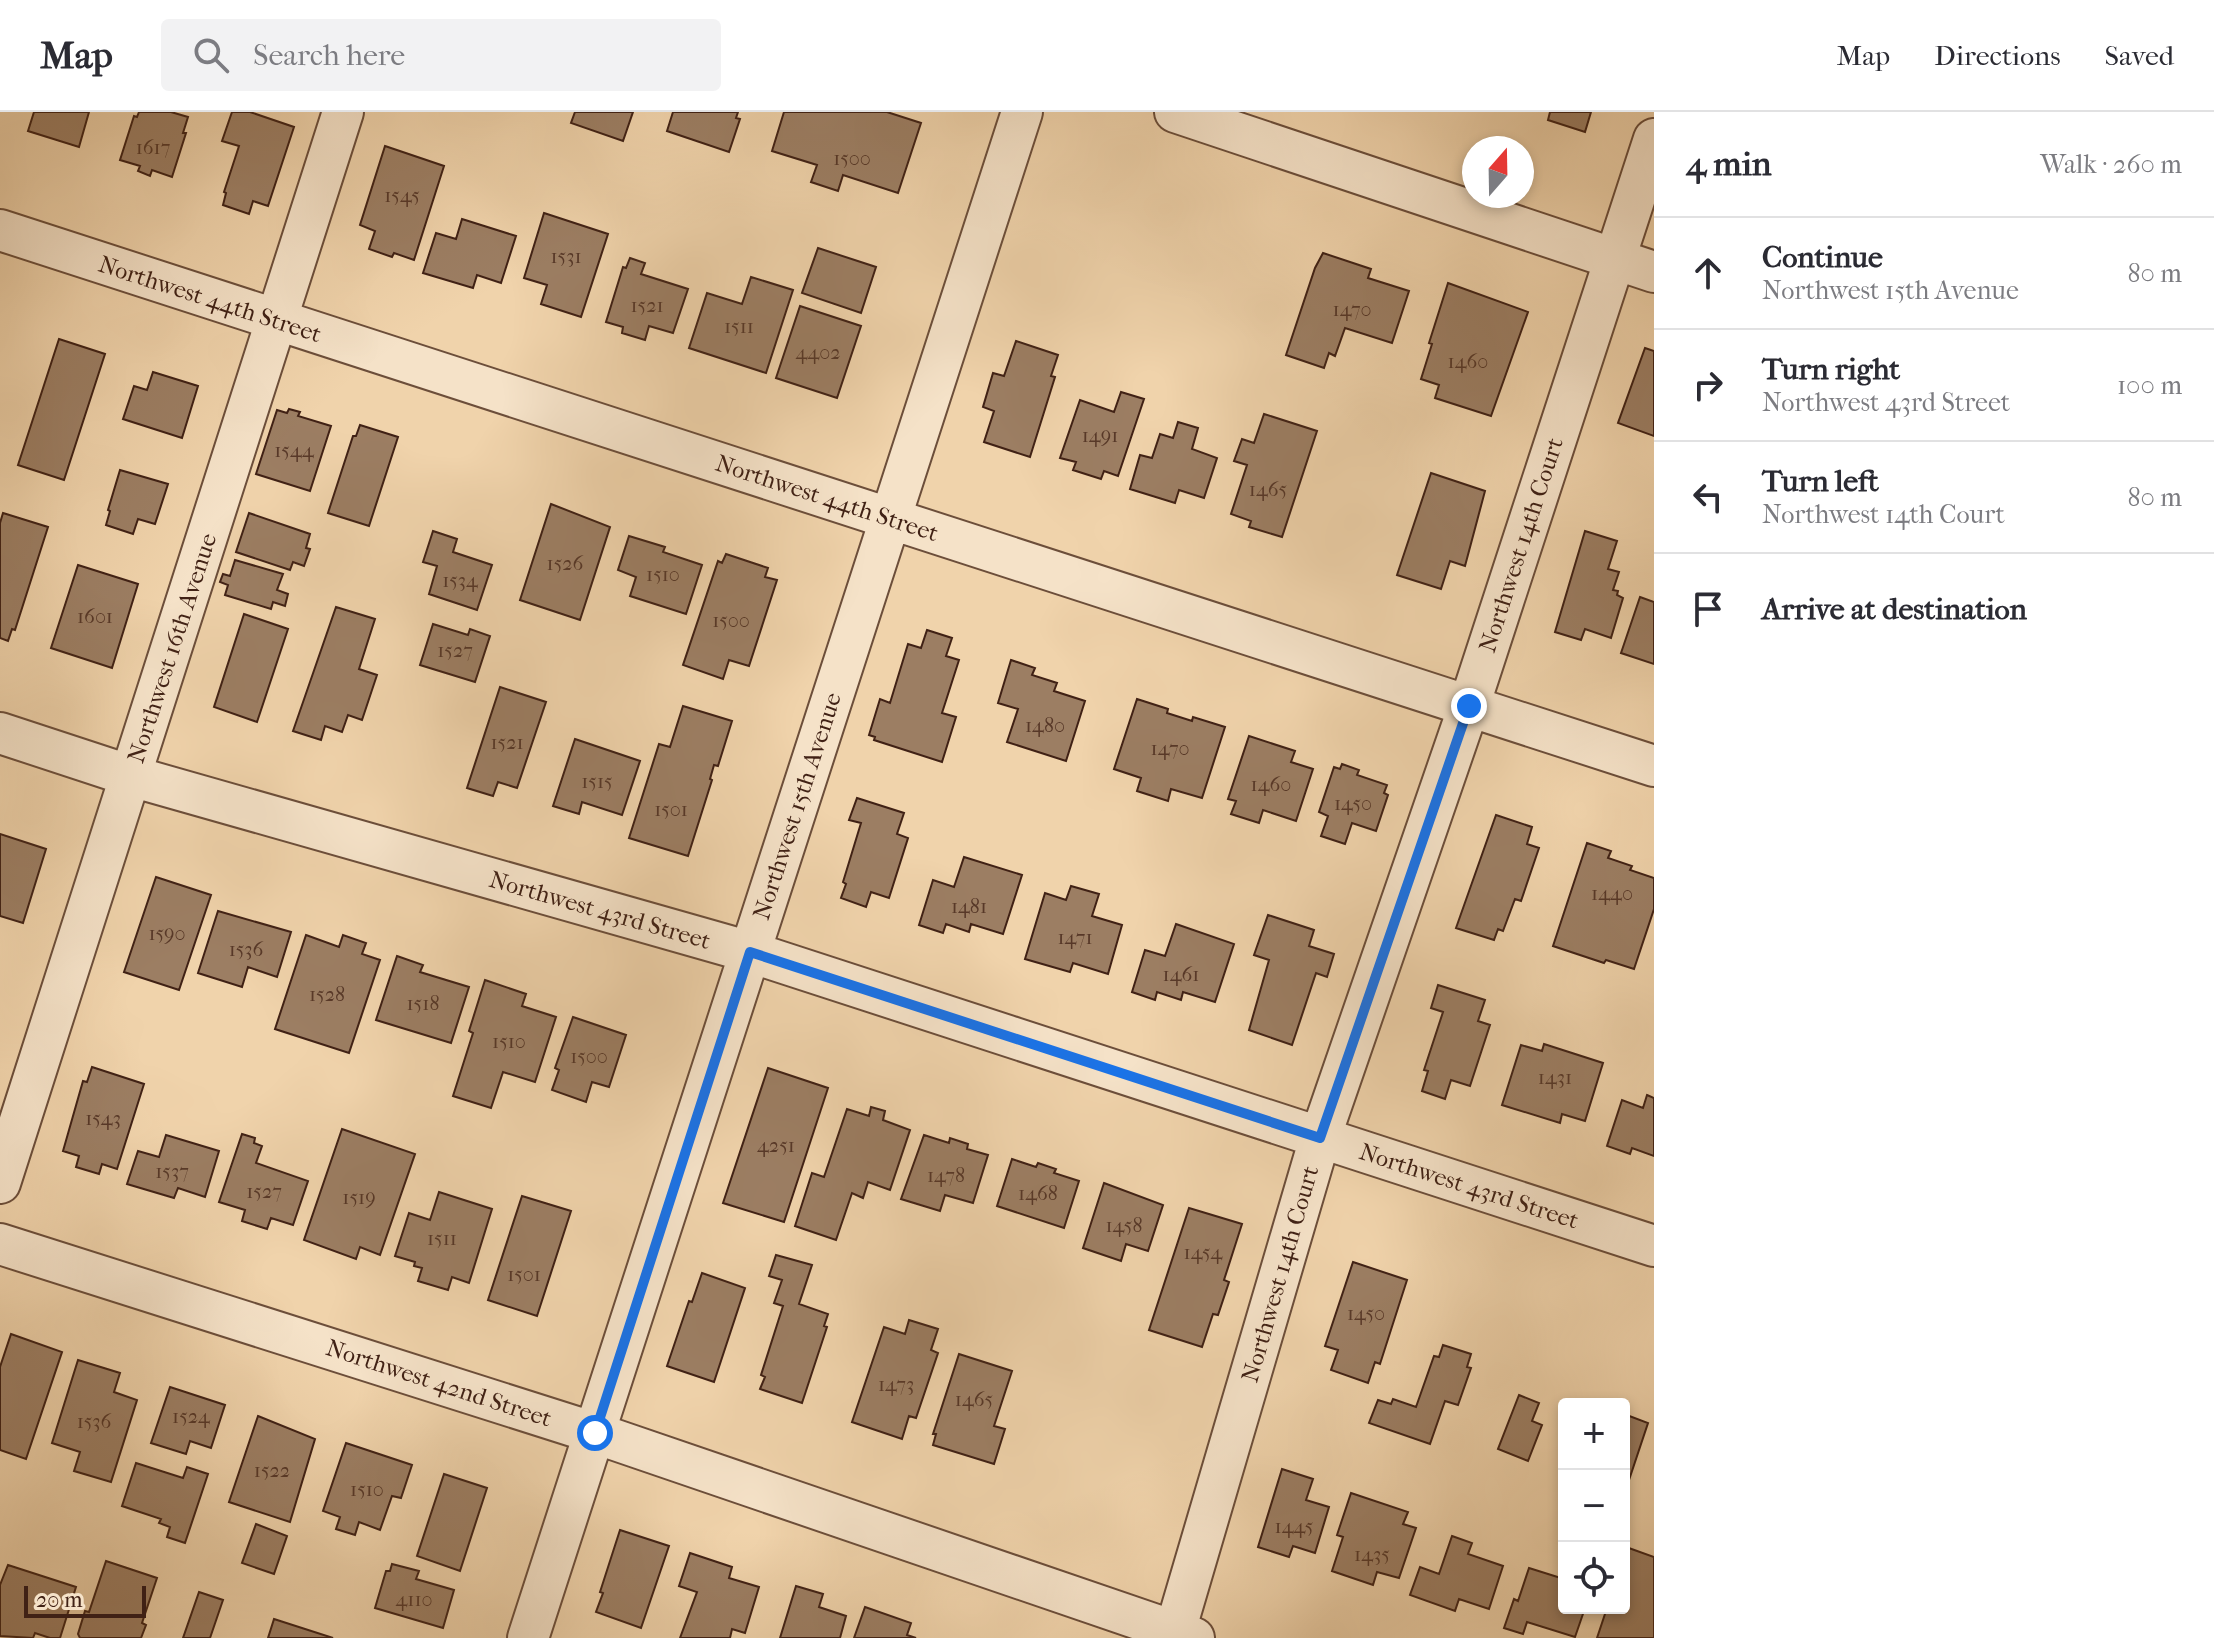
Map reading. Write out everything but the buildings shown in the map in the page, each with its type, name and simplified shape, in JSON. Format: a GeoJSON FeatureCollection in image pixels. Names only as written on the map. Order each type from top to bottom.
{"type":"FeatureCollection","features":[{"type":"Feature","properties":{"kind":"street","name":"Northwest 16th Avenue"},"geometry":{"type":"LineString","coordinates":[[0,1183],[343,112]]}},
{"type":"Feature","properties":{"kind":"street","name":"Northwest 15th Avenue"},"geometry":{"type":"LineString","coordinates":[[528,1638],[1022,112]]}},
{"type":"Feature","properties":{"kind":"street"},"geometry":{"type":"LineString","coordinates":[[1175,112],[1654,272]]}},
{"type":"Feature","properties":{"kind":"street","name":"Northwest 14th Court"},"geometry":{"type":"LineString","coordinates":[[1181,1636],[1320,1138],[1469,706],[1654,139]]}},
{"type":"Feature","properties":{"kind":"street","name":"Northwest 44th Street"},"geometry":{"type":"LineString","coordinates":[[0,230],[1654,766]]}},
{"type":"Feature","properties":{"kind":"street","name":"Northwest 43rd Street"},"geometry":{"type":"LineString","coordinates":[[0,733],[131,776],[750,952],[1654,1246]]}},
{"type":"Feature","properties":{"kind":"street","name":"Northwest 42nd Street"},"geometry":{"type":"LineString","coordinates":[[0,1244],[595,1433],[1181,1636]]}},
{"type":"Feature","properties":{"kind":"route"},"geometry":{"type":"LineString","coordinates":[[595,1433],[750,952],[1320,1138],[1469,706]]}}]}
